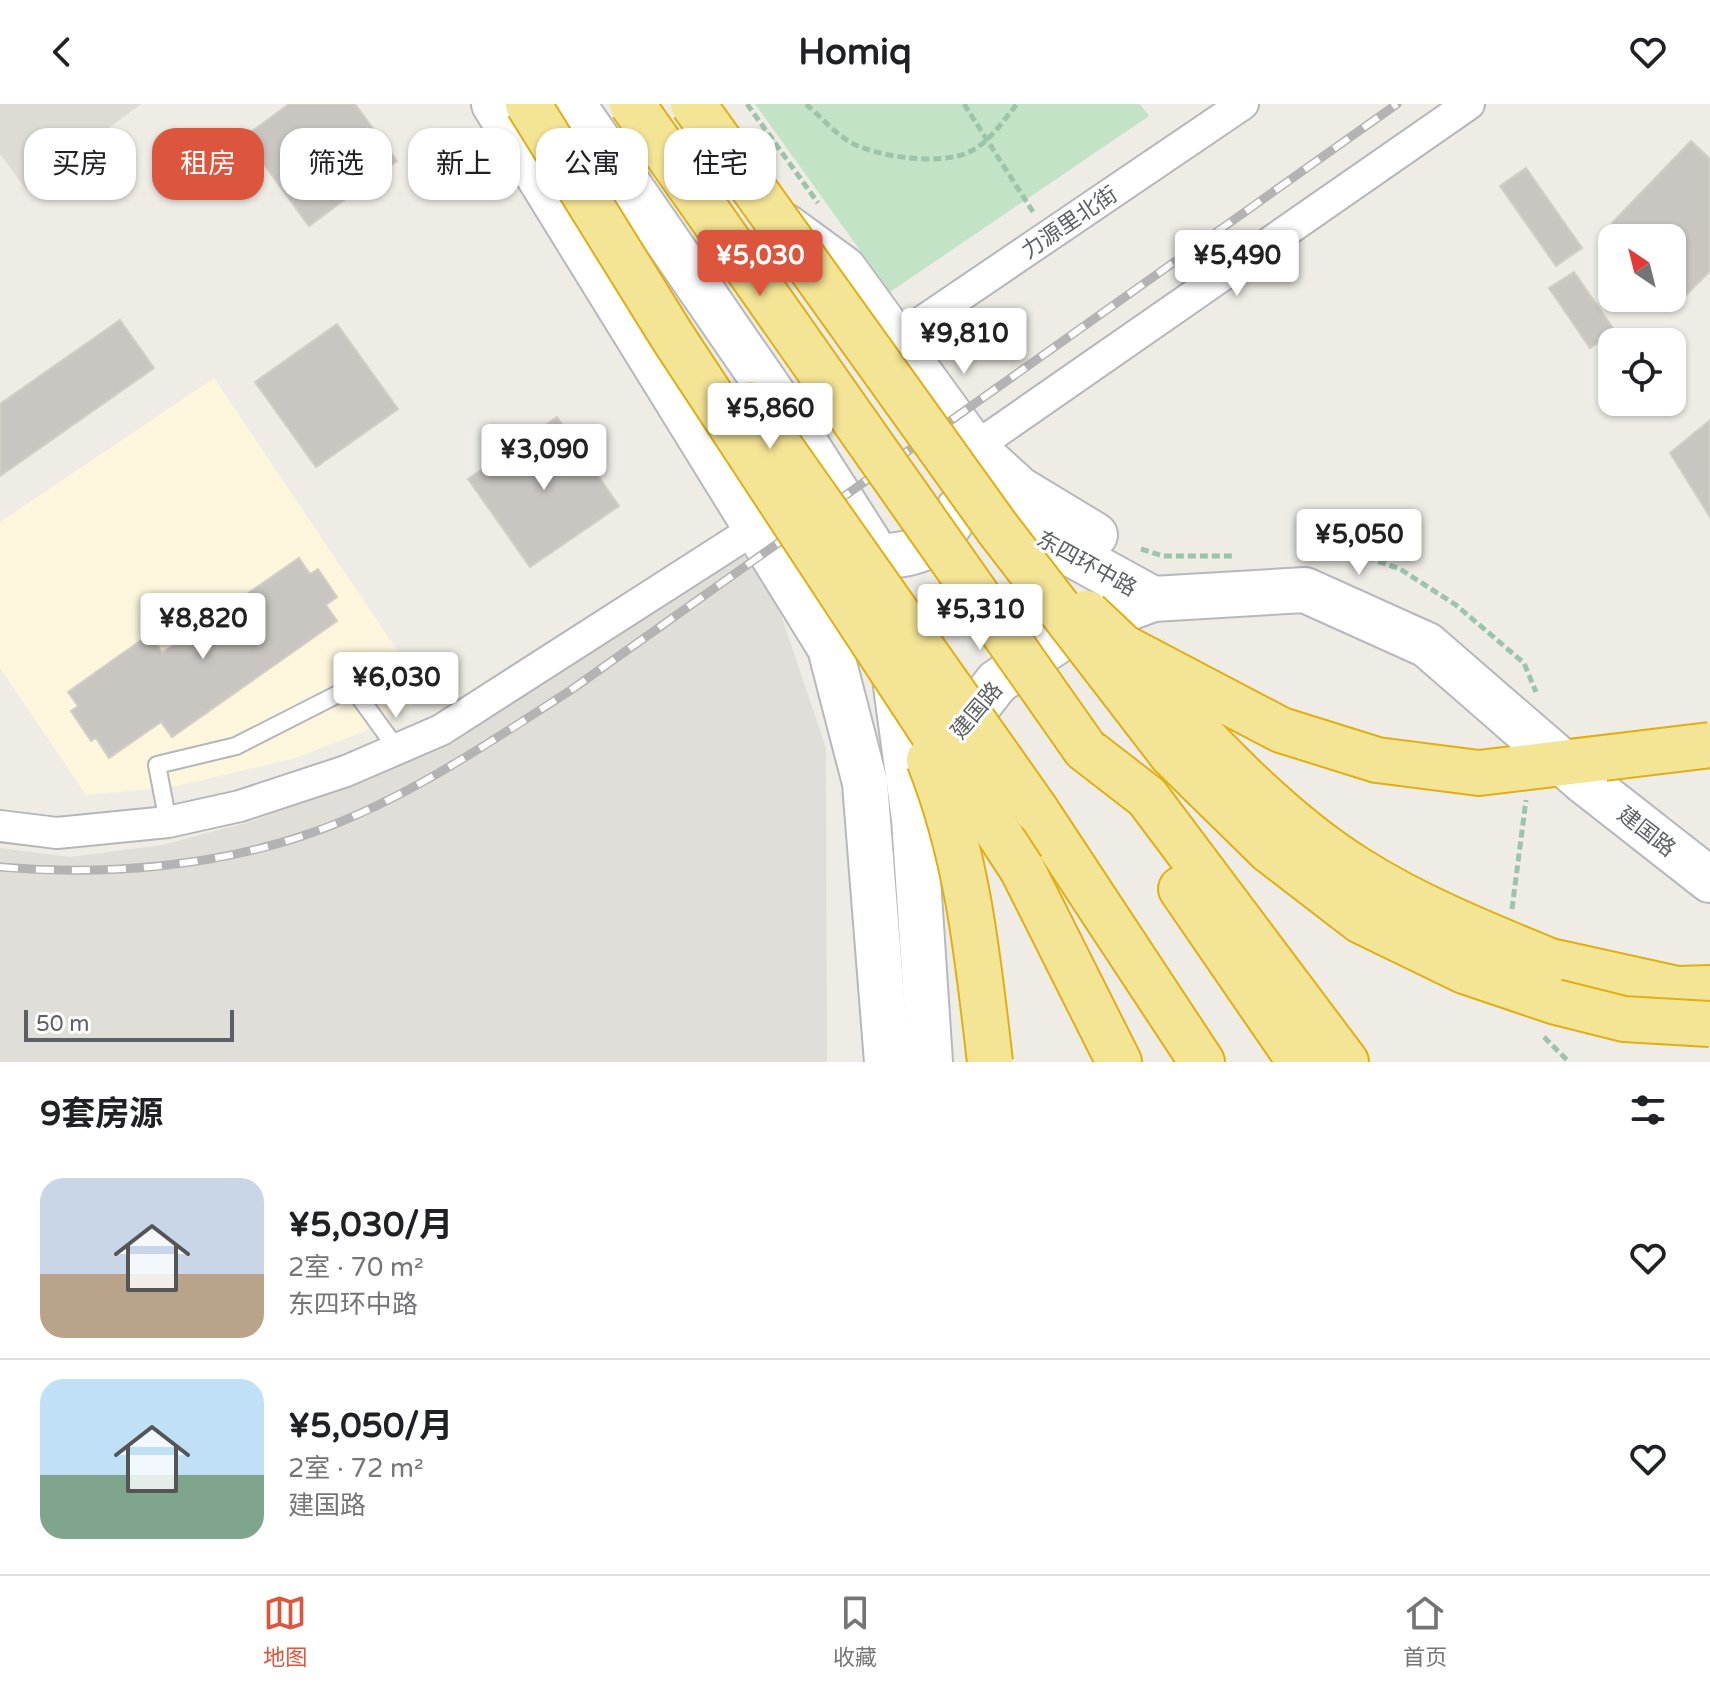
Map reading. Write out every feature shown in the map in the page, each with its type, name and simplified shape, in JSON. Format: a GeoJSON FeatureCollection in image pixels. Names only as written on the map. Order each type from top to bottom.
{"type":"FeatureCollection","features":[{"type":"Feature","properties":{"kind":"highway"},"geometry":{"type":"LineString","coordinates":[[528,104],[672,336],[1022,869],[1119,1062]]}},
{"type":"Feature","properties":{"kind":"highway"},"geometry":{"type":"LineString","coordinates":[[540,104],[1036,810],[1202,1062]]}},
{"type":"Feature","properties":{"kind":"highway"},"geometry":{"type":"LineString","coordinates":[[632,104],[1085,749],[1300,1062]]}},
{"type":"Feature","properties":{"kind":"highway"},"geometry":{"type":"LineString","coordinates":[[693,104],[998,529],[1172,755],[1270,851],[1361,921],[1464,971],[1556,1002],[1624,1019],[1710,1024]]}},
{"type":"Feature","properties":{"kind":"highway"},"geometry":{"type":"LineString","coordinates":[[998,529],[1123,647],[1181,715],[1288,815],[1356,868],[1453,920],[1550,961],[1677,989],[1710,988]]}},
{"type":"Feature","properties":{"kind":"highway"},"geometry":{"type":"LineString","coordinates":[[1123,647],[1281,730],[1377,760],[1479,773],[1710,745]]}},
{"type":"Feature","properties":{"kind":"highway"},"geometry":{"type":"LineString","coordinates":[[899,683],[946,801],[966,884],[990,1062]]}},
{"type":"Feature","properties":{"kind":"highway"},"geometry":{"type":"LineString","coordinates":[[1085,749],[1147,797],[1346,1062]]}},
{"type":"Feature","properties":{"kind":"highway"},"geometry":{"type":"LineString","coordinates":[[1091,891],[1170,1062]]}},
{"type":"Feature","properties":{"kind":"street"},"geometry":{"type":"LineString","coordinates":[[494,104],[830,648],[865,783],[887,1062]]}},
{"type":"Feature","properties":{"kind":"street"},"geometry":{"type":"LineString","coordinates":[[573,104],[835,487],[878,557],[914,819]]}},
{"type":"Feature","properties":{"kind":"street","name":"东四环中路"},"geometry":{"type":"LineString","coordinates":[[676,104],[693,128]]}},
{"type":"Feature","properties":{"kind":"street","name":"力源里北街"},"geometry":{"type":"LineString","coordinates":[[895,340],[1243,104]]}},
{"type":"Feature","properties":{"kind":"street"},"geometry":{"type":"LineString","coordinates":[[878,557],[914,555],[947,533],[965,496],[974,448],[1469,104]]}},
{"type":"Feature","properties":{"kind":"street","name":"东四环中路"},"geometry":{"type":"LineString","coordinates":[[744,200],[919,444],[965,496],[1153,599]]}},
{"type":"Feature","properties":{"kind":"street","name":"东四环中路"},"geometry":{"type":"LineString","coordinates":[[749,200],[844,269],[974,448],[1019,489],[1092,532],[1153,599]]}},
{"type":"Feature","properties":{"kind":"street"},"geometry":{"type":"LineString","coordinates":[[704,296],[776,244]]}},
{"type":"Feature","properties":{"kind":"street"},"geometry":{"type":"LineString","coordinates":[[0,826],[57,833],[168,822],[240,806],[346,771],[441,730],[756,528]]}},
{"type":"Feature","properties":{"kind":"street","name":"建国路"},"geometry":{"type":"LineString","coordinates":[[930,1062],[914,819],[953,733],[997,682],[1078,627],[1153,599],[1305,590],[1427,645],[1525,709],[1585,782],[1710,880]]}},
{"type":"Feature","properties":{"kind":"lane"},"geometry":{"type":"LineString","coordinates":[[168,822],[157,765],[236,746],[352,687],[397,749]]}},
{"type":"Feature","properties":{"kind":"path"},"geometry":{"type":"LineString","coordinates":[[806,104],[850,142],[899,156],[940,160],[968,153],[987,140],[1017,104]]}},
{"type":"Feature","properties":{"kind":"path"},"geometry":{"type":"LineString","coordinates":[[964,104],[1048,236]]}},
{"type":"Feature","properties":{"kind":"path"},"geometry":{"type":"LineString","coordinates":[[1092,532],[1163,556],[1247,555]]}},
{"type":"Feature","properties":{"kind":"path"},"geometry":{"type":"LineString","coordinates":[[1300,553],[1349,551],[1400,569],[1456,605],[1524,663],[1525,709]]}},
{"type":"Feature","properties":{"kind":"path"},"geometry":{"type":"LineString","coordinates":[[1511,919],[1527,794]]}},
{"type":"Feature","properties":{"kind":"path"},"geometry":{"type":"LineString","coordinates":[[1539,1033],[1569,1062]]}},
{"type":"Feature","properties":{"kind":"shaded area"},"geometry":{"type":"Polygon","coordinates":[[[0,104],[141,104],[109,128],[24,128],[24,186],[0,154],[0,104]]]}},
{"type":"Feature","properties":{"kind":"shaded area"},"geometry":{"type":"Polygon","coordinates":[[[214,378],[428,696],[363,732],[296,758],[173,787],[86,795],[0,668],[0,522],[214,378]]]}},
{"type":"Feature","properties":{"kind":"shaded area"},"geometry":{"type":"Polygon","coordinates":[[[737,548],[774,594],[826,748],[827,1062],[0,1062],[0,848],[70,857],[162,845],[253,821],[346,785],[737,548]]]}},
{"type":"Feature","properties":{"kind":"green space"},"geometry":{"type":"Polygon","coordinates":[[[755,104],[1140,104],[1149,116],[890,292],[776,133],[776,128],[772,128],[755,104]]]}},
{"type":"Feature","properties":{"kind":"building"},"geometry":{"type":"Polygon","coordinates":[[[289,104],[355,104],[373,128],[280,128],[280,186],[264,164],[264,128],[256,128],[289,104]]]}},
{"type":"Feature","properties":{"kind":"building"},"geometry":{"type":"Polygon","coordinates":[[[1691,141],[1710,159],[1710,271],[1687,294],[1686,224],[1612,223],[1691,141]]]}},
{"type":"Feature","properties":{"kind":"building"},"geometry":{"type":"Polygon","coordinates":[[[1526,168],[1582,248],[1556,266],[1500,186],[1526,168]]]}},
{"type":"Feature","properties":{"kind":"building"},"geometry":{"type":"Polygon","coordinates":[[[290,200],[344,200],[309,226],[290,200]]]}},
{"type":"Feature","properties":{"kind":"building"},"geometry":{"type":"Polygon","coordinates":[[[1574,272],[1598,307],[1598,312],[1602,312],[1613,328],[1598,328],[1598,343],[1590,348],[1549,288],[1574,272]]]}},
{"type":"Feature","properties":{"kind":"building"},"geometry":{"type":"Polygon","coordinates":[[[120,320],[154,368],[0,476],[0,404],[120,320]]]}},
{"type":"Feature","properties":{"kind":"building"},"geometry":{"type":"Polygon","coordinates":[[[337,324],[398,409],[316,467],[255,382],[337,324]]]}},
{"type":"Feature","properties":{"kind":"building"},"geometry":{"type":"Polygon","coordinates":[[[557,417],[619,506],[530,567],[468,479],[557,417]]]}},
{"type":"Feature","properties":{"kind":"building"},"geometry":{"type":"Polygon","coordinates":[[[1710,420],[1710,517],[1670,453],[1710,420]]]}},
{"type":"Feature","properties":{"kind":"building"},"geometry":{"type":"Polygon","coordinates":[[[299,558],[310,574],[318,569],[337,597],[326,605],[337,621],[172,737],[161,722],[109,758],[96,738],[91,741],[71,711],[78,706],[68,692],[150,634],[162,653],[299,558]]]}},
{"type":"Feature","properties":{"kind":"railway"},"geometry":{"type":"LineString","coordinates":[[0,867],[119,869],[238,854],[314,832],[414,787],[571,690],[1397,104]]}}]}
